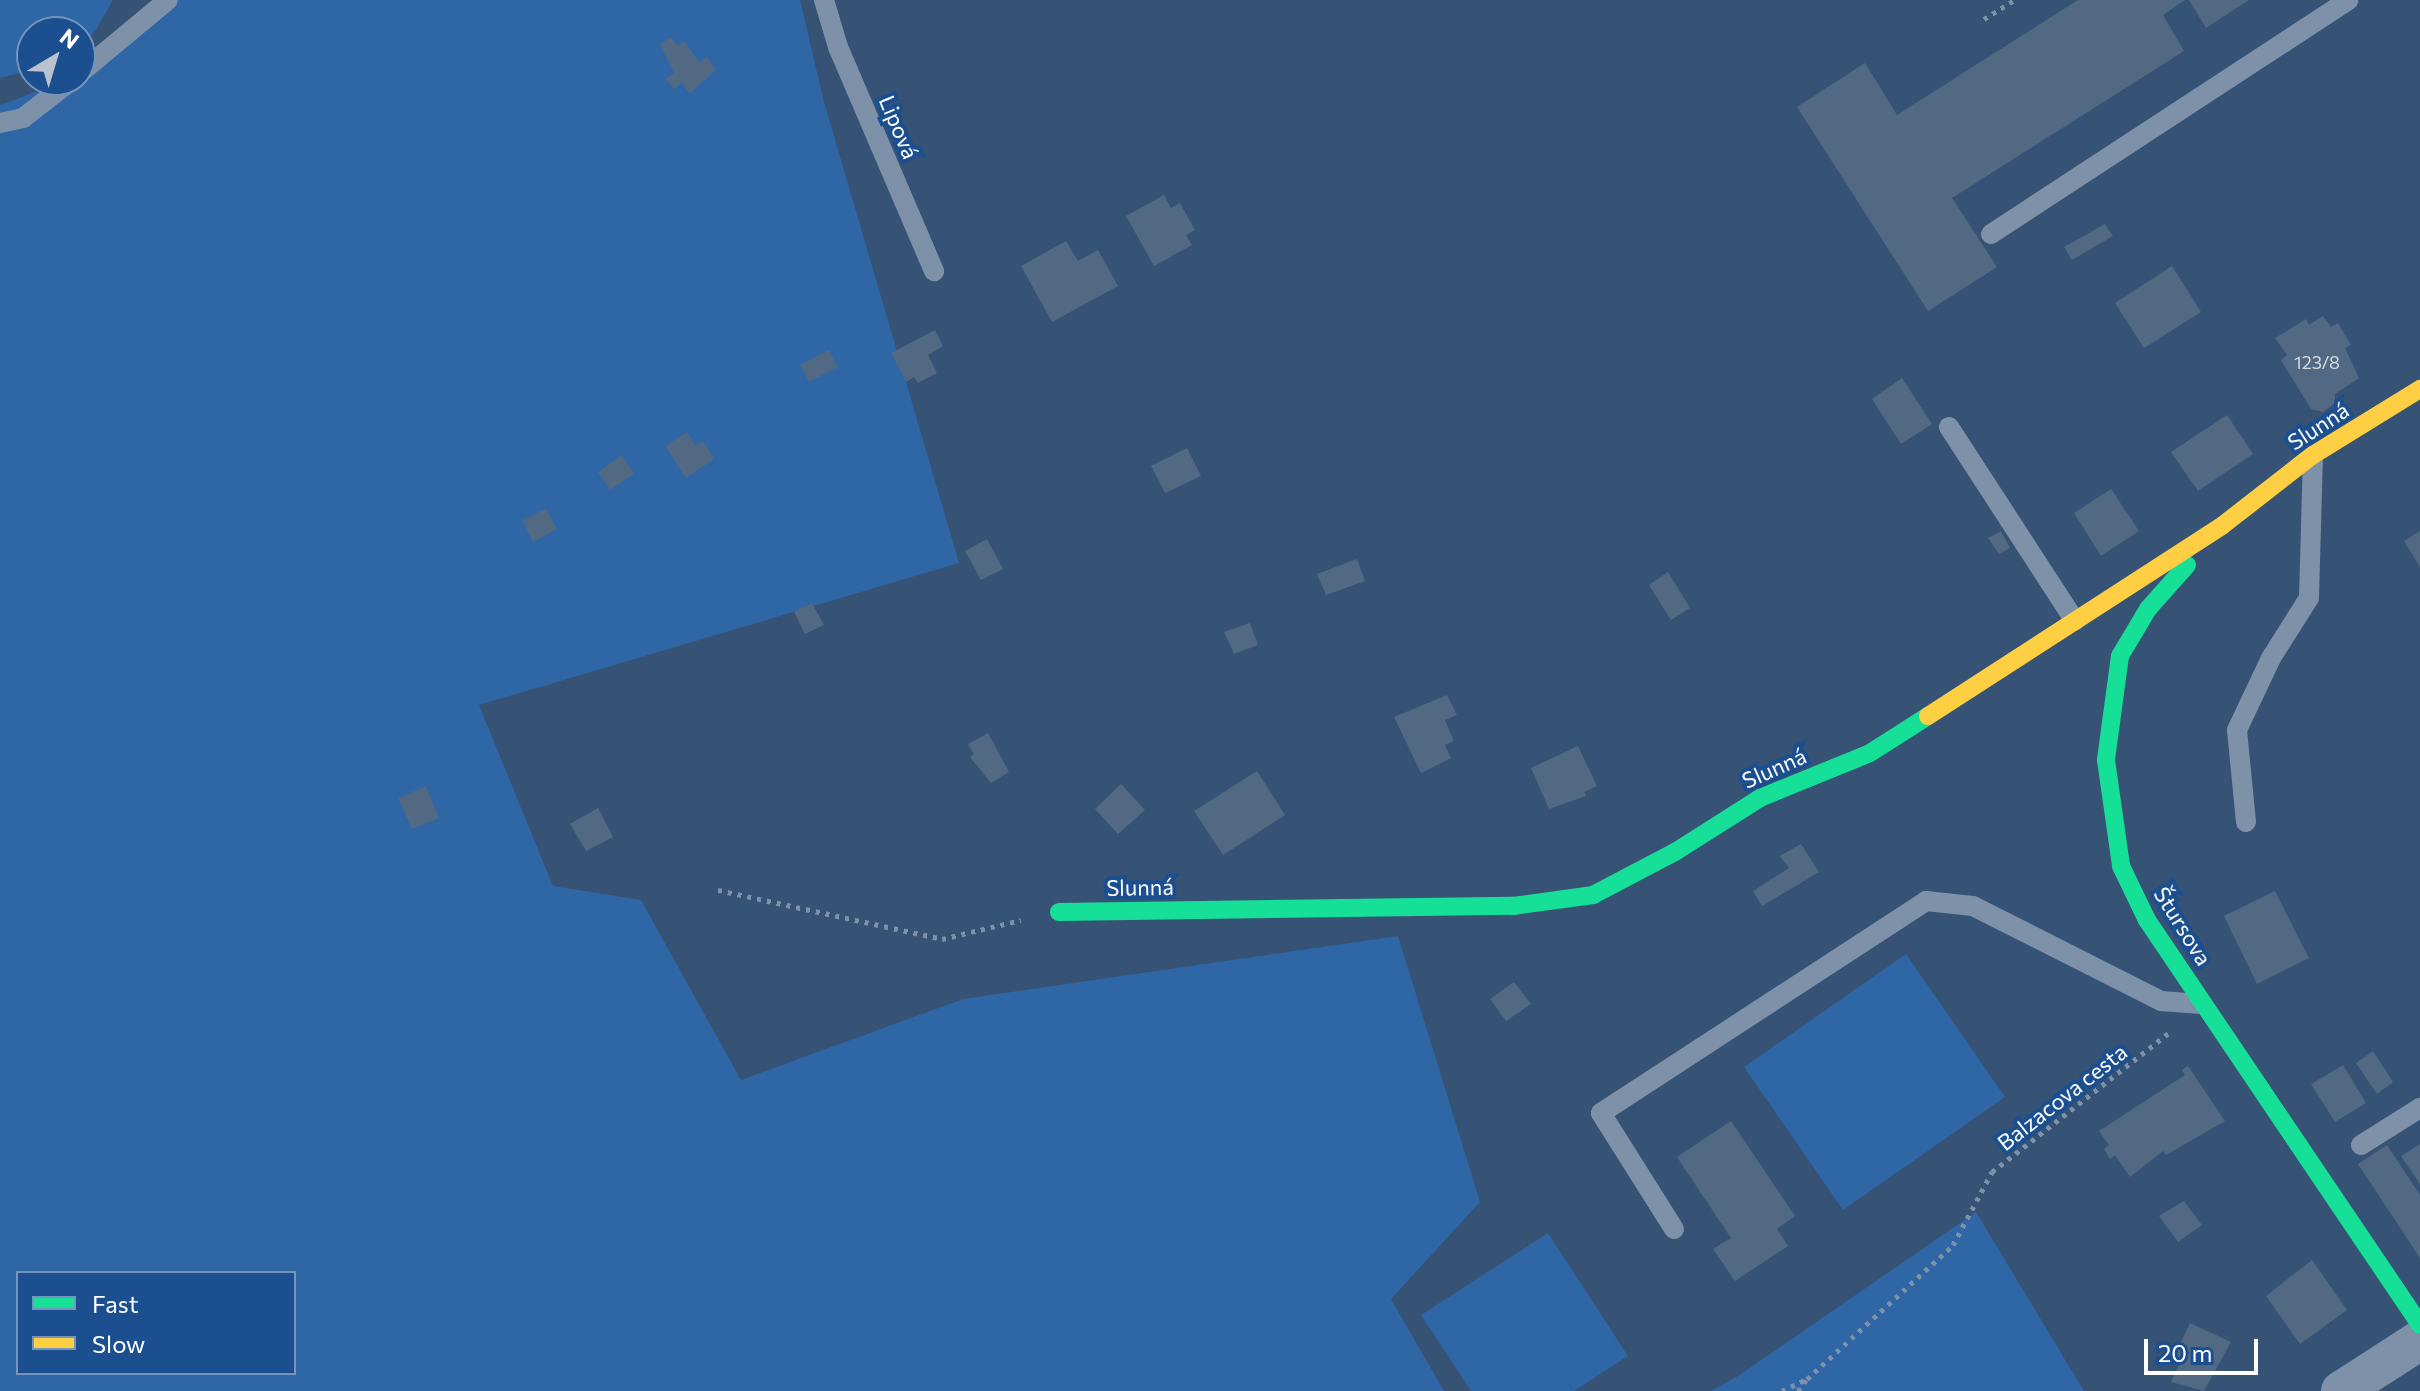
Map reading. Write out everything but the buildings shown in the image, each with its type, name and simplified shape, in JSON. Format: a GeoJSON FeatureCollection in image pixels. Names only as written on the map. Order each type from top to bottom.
{"type":"FeatureCollection","features":[{"type":"Feature","properties":{"kind":"street","name":"Slunná"},"geometry":{"type":"LineString","coordinates":[[1059,912],[1513,906],[1593,895],[1675,852],[1760,798],[1870,753],[2223,525],[2313,455],[2420,389]]}},
{"type":"Feature","properties":{"kind":"street","name":"Štursova"},"geometry":{"type":"LineString","coordinates":[[2223,525],[2148,609],[2120,656],[2106,760],[2121,866],[2147,920],[2420,1324]]}},
{"type":"Feature","properties":{"kind":"street"},"geometry":{"type":"LineString","coordinates":[[2341,1391],[2420,1340]]}},
{"type":"Feature","properties":{"kind":"lane"},"geometry":{"type":"LineString","coordinates":[[96,60],[168,0]]}},
{"type":"Feature","properties":{"kind":"lane","name":"Lipová"},"geometry":{"type":"LineString","coordinates":[[824,0],[838,47],[934,271]]}},
{"type":"Feature","properties":{"kind":"lane"},"geometry":{"type":"LineString","coordinates":[[1991,234],[2348,0]]}},
{"type":"Feature","properties":{"kind":"lane"},"geometry":{"type":"LineString","coordinates":[[0,123],[23,118],[51,96]]}},
{"type":"Feature","properties":{"kind":"lane"},"geometry":{"type":"LineString","coordinates":[[1949,427],[2075,621]]}},
{"type":"Feature","properties":{"kind":"lane"},"geometry":{"type":"LineString","coordinates":[[2246,822],[2237,730],[2271,658],[2309,598],[2313,455]]}},
{"type":"Feature","properties":{"kind":"lane"},"geometry":{"type":"LineString","coordinates":[[1674,1229],[1601,1113],[1926,901],[1973,906],[2161,1001],[2205,1004]]}},
{"type":"Feature","properties":{"kind":"lane"},"geometry":{"type":"LineString","coordinates":[[2361,1145],[2420,1108]]}},
{"type":"Feature","properties":{"kind":"path"},"geometry":{"type":"LineString","coordinates":[[1984,19],[2014,0]]}},
{"type":"Feature","properties":{"kind":"path"},"geometry":{"type":"LineString","coordinates":[[718,890],[942,939],[1059,912]]}},
{"type":"Feature","properties":{"kind":"path","name":"Balzacova cesta"},"geometry":{"type":"LineString","coordinates":[[1782,1391],[1807,1379],[1953,1245],[1992,1172],[2205,1004]]}},
{"type":"Feature","properties":{"kind":"path"},"geometry":{"type":"LineString","coordinates":[[1798,1391],[1807,1379]]}},
{"type":"Feature","properties":{"kind":"shaded area"},"geometry":{"type":"Polygon","coordinates":[[[0,0],[113,0],[96,30],[96,16],[16,16],[16,74],[0,78],[0,0]]]}},
{"type":"Feature","properties":{"kind":"shaded area"},"geometry":{"type":"Polygon","coordinates":[[[157,0],[800,0],[824,102],[959,563],[479,705],[553,886],[641,900],[741,1080],[963,999],[1398,936],[1480,1202],[1391,1299],[1444,1391],[0,1391],[0,105],[24,96],[96,96],[96,54],[157,0]]]}},
{"type":"Feature","properties":{"kind":"shaded area"},"geometry":{"type":"Polygon","coordinates":[[[1906,954],[2005,1097],[1843,1210],[1744,1067],[1906,954]]]}},
{"type":"Feature","properties":{"kind":"shaded area"},"geometry":{"type":"Polygon","coordinates":[[[1976,1212],[2084,1391],[1711,1391],[1738,1376],[1976,1212]]]}},
{"type":"Feature","properties":{"kind":"shaded area"},"geometry":{"type":"Polygon","coordinates":[[[1548,1233],[1628,1356],[1574,1391],[1471,1391],[1421,1315],[1548,1233]]]}},
{"type":"Feature","properties":{"kind":"traffic: fast"},"geometry":{"type":"LineString","coordinates":[[2187,565],[2148,609],[2120,656],[2106,760],[2121,866],[2147,920],[2420,1324]]}},
{"type":"Feature","properties":{"kind":"traffic: fast"},"geometry":{"type":"LineString","coordinates":[[1059,912],[1513,906],[1593,895],[1675,852],[1760,798],[1870,753],[1928,716]]}},
{"type":"Feature","properties":{"kind":"traffic: slow"},"geometry":{"type":"LineString","coordinates":[[1928,716],[2223,525],[2313,455],[2420,389]]}}]}
